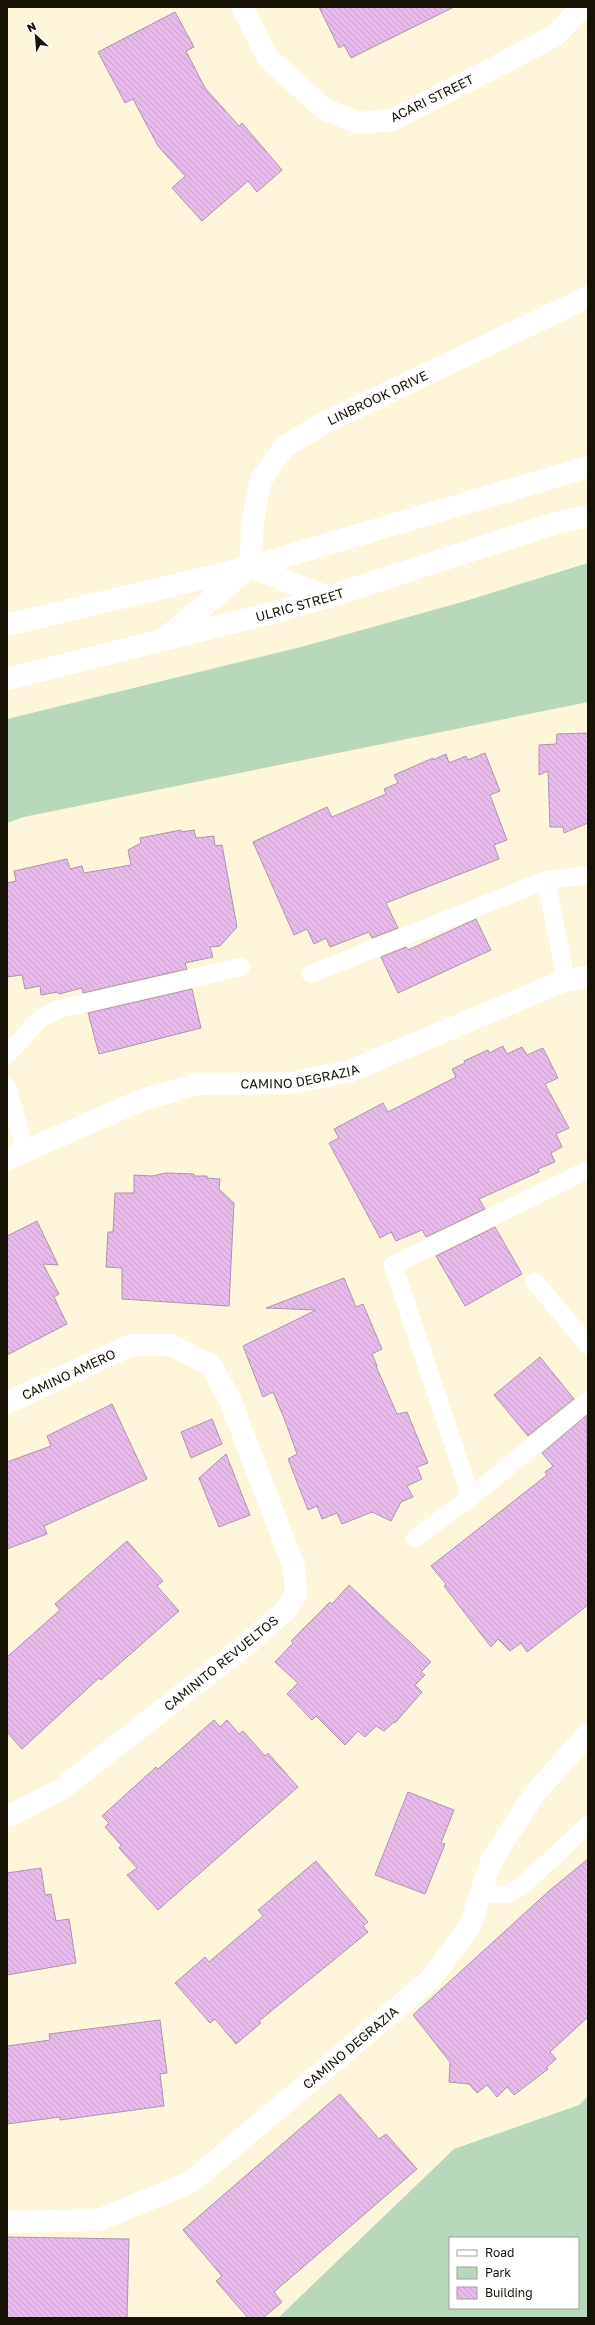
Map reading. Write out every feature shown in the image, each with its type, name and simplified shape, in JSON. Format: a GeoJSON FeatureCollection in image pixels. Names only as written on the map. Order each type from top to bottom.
{"type":"FeatureCollection","features":[{"type":"Feature","properties":{"kind":"street","name":"ACARI STREET"},"geometry":{"type":"LineString","coordinates":[[242,7],[267,58],[324,110],[358,123],[392,120],[555,36],[582,7]]}},
{"type":"Feature","properties":{"kind":"street","name":"LINBROOK DRIVE"},"geometry":{"type":"LineString","coordinates":[[250,567],[253,520],[261,480],[284,447],[322,424],[588,297]]}},
{"type":"Feature","properties":{"kind":"street"},"geometry":{"type":"LineString","coordinates":[[7,625],[250,567],[588,468]]}},
{"type":"Feature","properties":{"kind":"street","name":"ULRIC STREET"},"geometry":{"type":"LineString","coordinates":[[7,679],[164,641],[328,597],[556,523],[588,516]]}},
{"type":"Feature","properties":{"kind":"street"},"geometry":{"type":"LineString","coordinates":[[250,567],[328,597]]}},
{"type":"Feature","properties":{"kind":"street"},"geometry":{"type":"LineString","coordinates":[[164,641],[250,567]]}},
{"type":"Feature","properties":{"kind":"street","name":"CAMINO DEGRAZIA"},"geometry":{"type":"LineString","coordinates":[[16,1155],[142,1100],[198,1084],[292,1083],[350,1071],[566,980],[588,977]]}},
{"type":"Feature","properties":{"kind":"street","name":"CAMINO AMERO"},"geometry":{"type":"LineString","coordinates":[[7,1403],[131,1345]]}},
{"type":"Feature","properties":{"kind":"street","name":"CAMINITO REVUELTOS"},"geometry":{"type":"LineString","coordinates":[[7,1817],[60,1790],[248,1644],[285,1611],[296,1594],[294,1567],[228,1395],[210,1365],[171,1345],[131,1345]]}},
{"type":"Feature","properties":{"kind":"street","name":"CAMINO DEGRAZIA"},"geometry":{"type":"LineString","coordinates":[[7,2222],[99,2220],[191,2182],[429,1981],[470,1926],[492,1859],[535,1793],[588,1734]]}},
{"type":"Feature","properties":{"kind":"lane"},"geometry":{"type":"LineString","coordinates":[[311,974],[546,880],[588,875]]}},
{"type":"Feature","properties":{"kind":"lane"},"geometry":{"type":"LineString","coordinates":[[546,880],[566,980]]}},
{"type":"Feature","properties":{"kind":"lane"},"geometry":{"type":"LineString","coordinates":[[7,1055],[40,1019],[59,1009],[241,967]]}},
{"type":"Feature","properties":{"kind":"lane"},"geometry":{"type":"LineString","coordinates":[[7,1087],[16,1155]]}},
{"type":"Feature","properties":{"kind":"lane"},"geometry":{"type":"LineString","coordinates":[[471,1496],[393,1265],[588,1170]]}},
{"type":"Feature","properties":{"kind":"lane"},"geometry":{"type":"LineString","coordinates":[[535,1282],[588,1345]]}},
{"type":"Feature","properties":{"kind":"lane"},"geometry":{"type":"LineString","coordinates":[[415,1538],[471,1496],[588,1401]]}},
{"type":"Feature","properties":{"kind":"lane"},"geometry":{"type":"LineString","coordinates":[[481,1893],[507,1894],[521,1887],[588,1825]]}},
{"type":"Feature","properties":{"kind":"green space"},"geometry":{"type":"Polygon","coordinates":[[[588,563],[588,702],[24,817],[7,823],[7,719],[301,647],[462,602],[588,563]]]}},
{"type":"Feature","properties":{"kind":"green space"},"geometry":{"type":"Polygon","coordinates":[[[588,2096],[588,2318],[278,2318],[454,2149],[579,2105],[588,2096]]]}},
{"type":"Feature","properties":{"kind":"building"},"geometry":{"type":"Polygon","coordinates":[[[319,7],[454,7],[351,58],[344,45],[339,48],[319,7]]]}},
{"type":"Feature","properties":{"kind":"building"},"geometry":{"type":"Polygon","coordinates":[[[175,12],[194,47],[186,51],[205,88],[239,126],[242,123],[282,170],[257,192],[248,181],[202,221],[172,188],[185,176],[158,146],[133,99],[125,103],[98,52],[175,12]]]}},
{"type":"Feature","properties":{"kind":"building"},"geometry":{"type":"Polygon","coordinates":[[[588,733],[588,823],[564,833],[563,827],[550,827],[548,771],[539,775],[539,745],[556,744],[557,734],[588,733]]]}},
{"type":"Feature","properties":{"kind":"building"},"geometry":{"type":"Polygon","coordinates":[[[485,753],[500,791],[490,795],[507,840],[494,845],[499,859],[386,903],[398,928],[372,938],[369,932],[330,947],[326,938],[314,944],[307,929],[294,935],[253,842],[327,807],[332,817],[386,794],[384,789],[398,783],[394,775],[433,758],[433,760],[446,754],[449,763],[466,756],[468,760],[485,753]]]}},
{"type":"Feature","properties":{"kind":"building"},"geometry":{"type":"Polygon","coordinates":[[[181,830],[181,832],[194,830],[196,838],[214,836],[215,846],[222,845],[237,927],[220,946],[210,947],[213,957],[185,963],[187,969],[83,993],[82,988],[59,994],[58,992],[41,995],[40,986],[25,989],[22,975],[7,977],[7,883],[16,881],[14,871],[67,859],[70,869],[82,866],[84,873],[131,865],[128,850],[141,843],[140,838],[181,830]]]}},
{"type":"Feature","properties":{"kind":"building"},"geometry":{"type":"Polygon","coordinates":[[[476,919],[491,950],[398,993],[381,957],[406,947],[408,950],[476,919]]]}},
{"type":"Feature","properties":{"kind":"building"},"geometry":{"type":"Polygon","coordinates":[[[192,989],[201,1028],[99,1054],[88,1013],[192,989]]]}},
{"type":"Feature","properties":{"kind":"building"},"geometry":{"type":"Polygon","coordinates":[[[503,1046],[507,1054],[522,1047],[527,1055],[543,1048],[558,1078],[545,1084],[569,1128],[556,1134],[562,1147],[551,1153],[555,1162],[538,1169],[539,1172],[479,1199],[485,1209],[426,1237],[422,1230],[396,1241],[391,1232],[380,1238],[329,1143],[339,1138],[334,1129],[383,1103],[388,1112],[456,1077],[452,1069],[465,1063],[464,1061],[488,1050],[489,1053],[503,1046]]]}},
{"type":"Feature","properties":{"kind":"building"},"geometry":{"type":"Polygon","coordinates":[[[166,1173],[194,1174],[194,1176],[207,1176],[207,1178],[220,1179],[219,1189],[234,1203],[229,1306],[122,1299],[122,1268],[106,1267],[108,1232],[113,1232],[115,1193],[134,1193],[134,1175],[152,1176],[166,1173]]]}},
{"type":"Feature","properties":{"kind":"building"},"geometry":{"type":"Polygon","coordinates":[[[37,1221],[58,1265],[43,1264],[59,1294],[54,1297],[67,1324],[7,1355],[7,1236],[37,1221]]]}},
{"type":"Feature","properties":{"kind":"building"},"geometry":{"type":"Polygon","coordinates":[[[495,1227],[522,1274],[465,1306],[436,1256],[495,1227]]]}},
{"type":"Feature","properties":{"kind":"building"},"geometry":{"type":"Polygon","coordinates":[[[344,1278],[356,1307],[363,1304],[382,1349],[372,1354],[397,1414],[407,1412],[428,1463],[417,1467],[422,1479],[407,1486],[413,1497],[401,1502],[391,1521],[372,1512],[342,1524],[337,1513],[322,1519],[317,1506],[308,1510],[288,1459],[297,1454],[284,1418],[273,1392],[263,1397],[243,1346],[316,1310],[266,1308],[344,1278]]]}},
{"type":"Feature","properties":{"kind":"building"},"geometry":{"type":"Polygon","coordinates":[[[540,1357],[574,1399],[528,1436],[494,1395],[540,1357]]]}},
{"type":"Feature","properties":{"kind":"building"},"geometry":{"type":"Polygon","coordinates":[[[112,1404],[147,1479],[44,1526],[47,1534],[7,1549],[7,1462],[51,1446],[47,1436],[112,1404]]]}},
{"type":"Feature","properties":{"kind":"building"},"geometry":{"type":"Polygon","coordinates":[[[587,1415],[588,1605],[527,1652],[521,1643],[510,1651],[498,1639],[491,1647],[444,1586],[446,1584],[431,1566],[547,1475],[545,1472],[553,1466],[542,1453],[587,1415]]]}},
{"type":"Feature","properties":{"kind":"building"},"geometry":{"type":"Polygon","coordinates":[[[212,1419],[222,1444],[191,1458],[181,1432],[212,1419]]]}},
{"type":"Feature","properties":{"kind":"building"},"geometry":{"type":"Polygon","coordinates":[[[226,1454],[250,1515],[219,1527],[199,1478],[226,1454]]]}},
{"type":"Feature","properties":{"kind":"building"},"geometry":{"type":"Polygon","coordinates":[[[127,1541],[163,1581],[157,1586],[179,1611],[101,1680],[99,1678],[22,1749],[7,1732],[7,1657],[60,1610],[55,1604],[127,1541]]]}},
{"type":"Feature","properties":{"kind":"building"},"geometry":{"type":"Polygon","coordinates":[[[349,1585],[431,1662],[421,1672],[425,1675],[415,1685],[422,1692],[395,1723],[394,1722],[384,1731],[376,1726],[365,1737],[358,1731],[345,1745],[316,1716],[312,1720],[287,1694],[298,1683],[275,1662],[293,1643],[291,1641],[330,1602],[332,1604],[349,1585]]]}},
{"type":"Feature","properties":{"kind":"building"},"geometry":{"type":"Polygon","coordinates":[[[214,1720],[220,1727],[227,1720],[239,1734],[243,1731],[265,1756],[268,1753],[298,1787],[158,1910],[127,1875],[137,1868],[119,1848],[121,1845],[105,1827],[109,1823],[102,1816],[156,1767],[158,1769],[214,1720]]]}},
{"type":"Feature","properties":{"kind":"building"},"geometry":{"type":"Polygon","coordinates":[[[408,1792],[454,1810],[441,1843],[445,1844],[425,1894],[375,1875],[408,1792]]]}},
{"type":"Feature","properties":{"kind":"building"},"geometry":{"type":"Polygon","coordinates":[[[588,1859],[588,2017],[550,2052],[556,2059],[546,2068],[548,2069],[514,2095],[507,2087],[497,2097],[487,2085],[477,2093],[469,2084],[449,2082],[450,2062],[413,2015],[549,1891],[588,1859]]]}},
{"type":"Feature","properties":{"kind":"building"},"geometry":{"type":"Polygon","coordinates":[[[316,1861],[368,1922],[363,1926],[368,1932],[259,2021],[261,2023],[236,2044],[215,2019],[210,2023],[175,1983],[205,1957],[209,1962],[263,1916],[258,1910],[316,1861]]]}},
{"type":"Feature","properties":{"kind":"building"},"geometry":{"type":"Polygon","coordinates":[[[41,1868],[45,1895],[51,1894],[56,1921],[69,1919],[76,1963],[7,1975],[7,1873],[41,1868]]]}},
{"type":"Feature","properties":{"kind":"building"},"geometry":{"type":"Polygon","coordinates":[[[160,2020],[167,2073],[160,2074],[164,2106],[60,2120],[60,2117],[7,2124],[7,2046],[50,2040],[49,2034],[160,2020]]]}},
{"type":"Feature","properties":{"kind":"building"},"geometry":{"type":"Polygon","coordinates":[[[340,2094],[379,2139],[386,2134],[417,2169],[274,2292],[282,2302],[263,2318],[248,2318],[216,2281],[222,2276],[183,2230],[340,2094]]]}},
{"type":"Feature","properties":{"kind":"building"},"geometry":{"type":"Polygon","coordinates":[[[7,2237],[129,2239],[127,2318],[7,2318],[7,2237]]]}}]}
